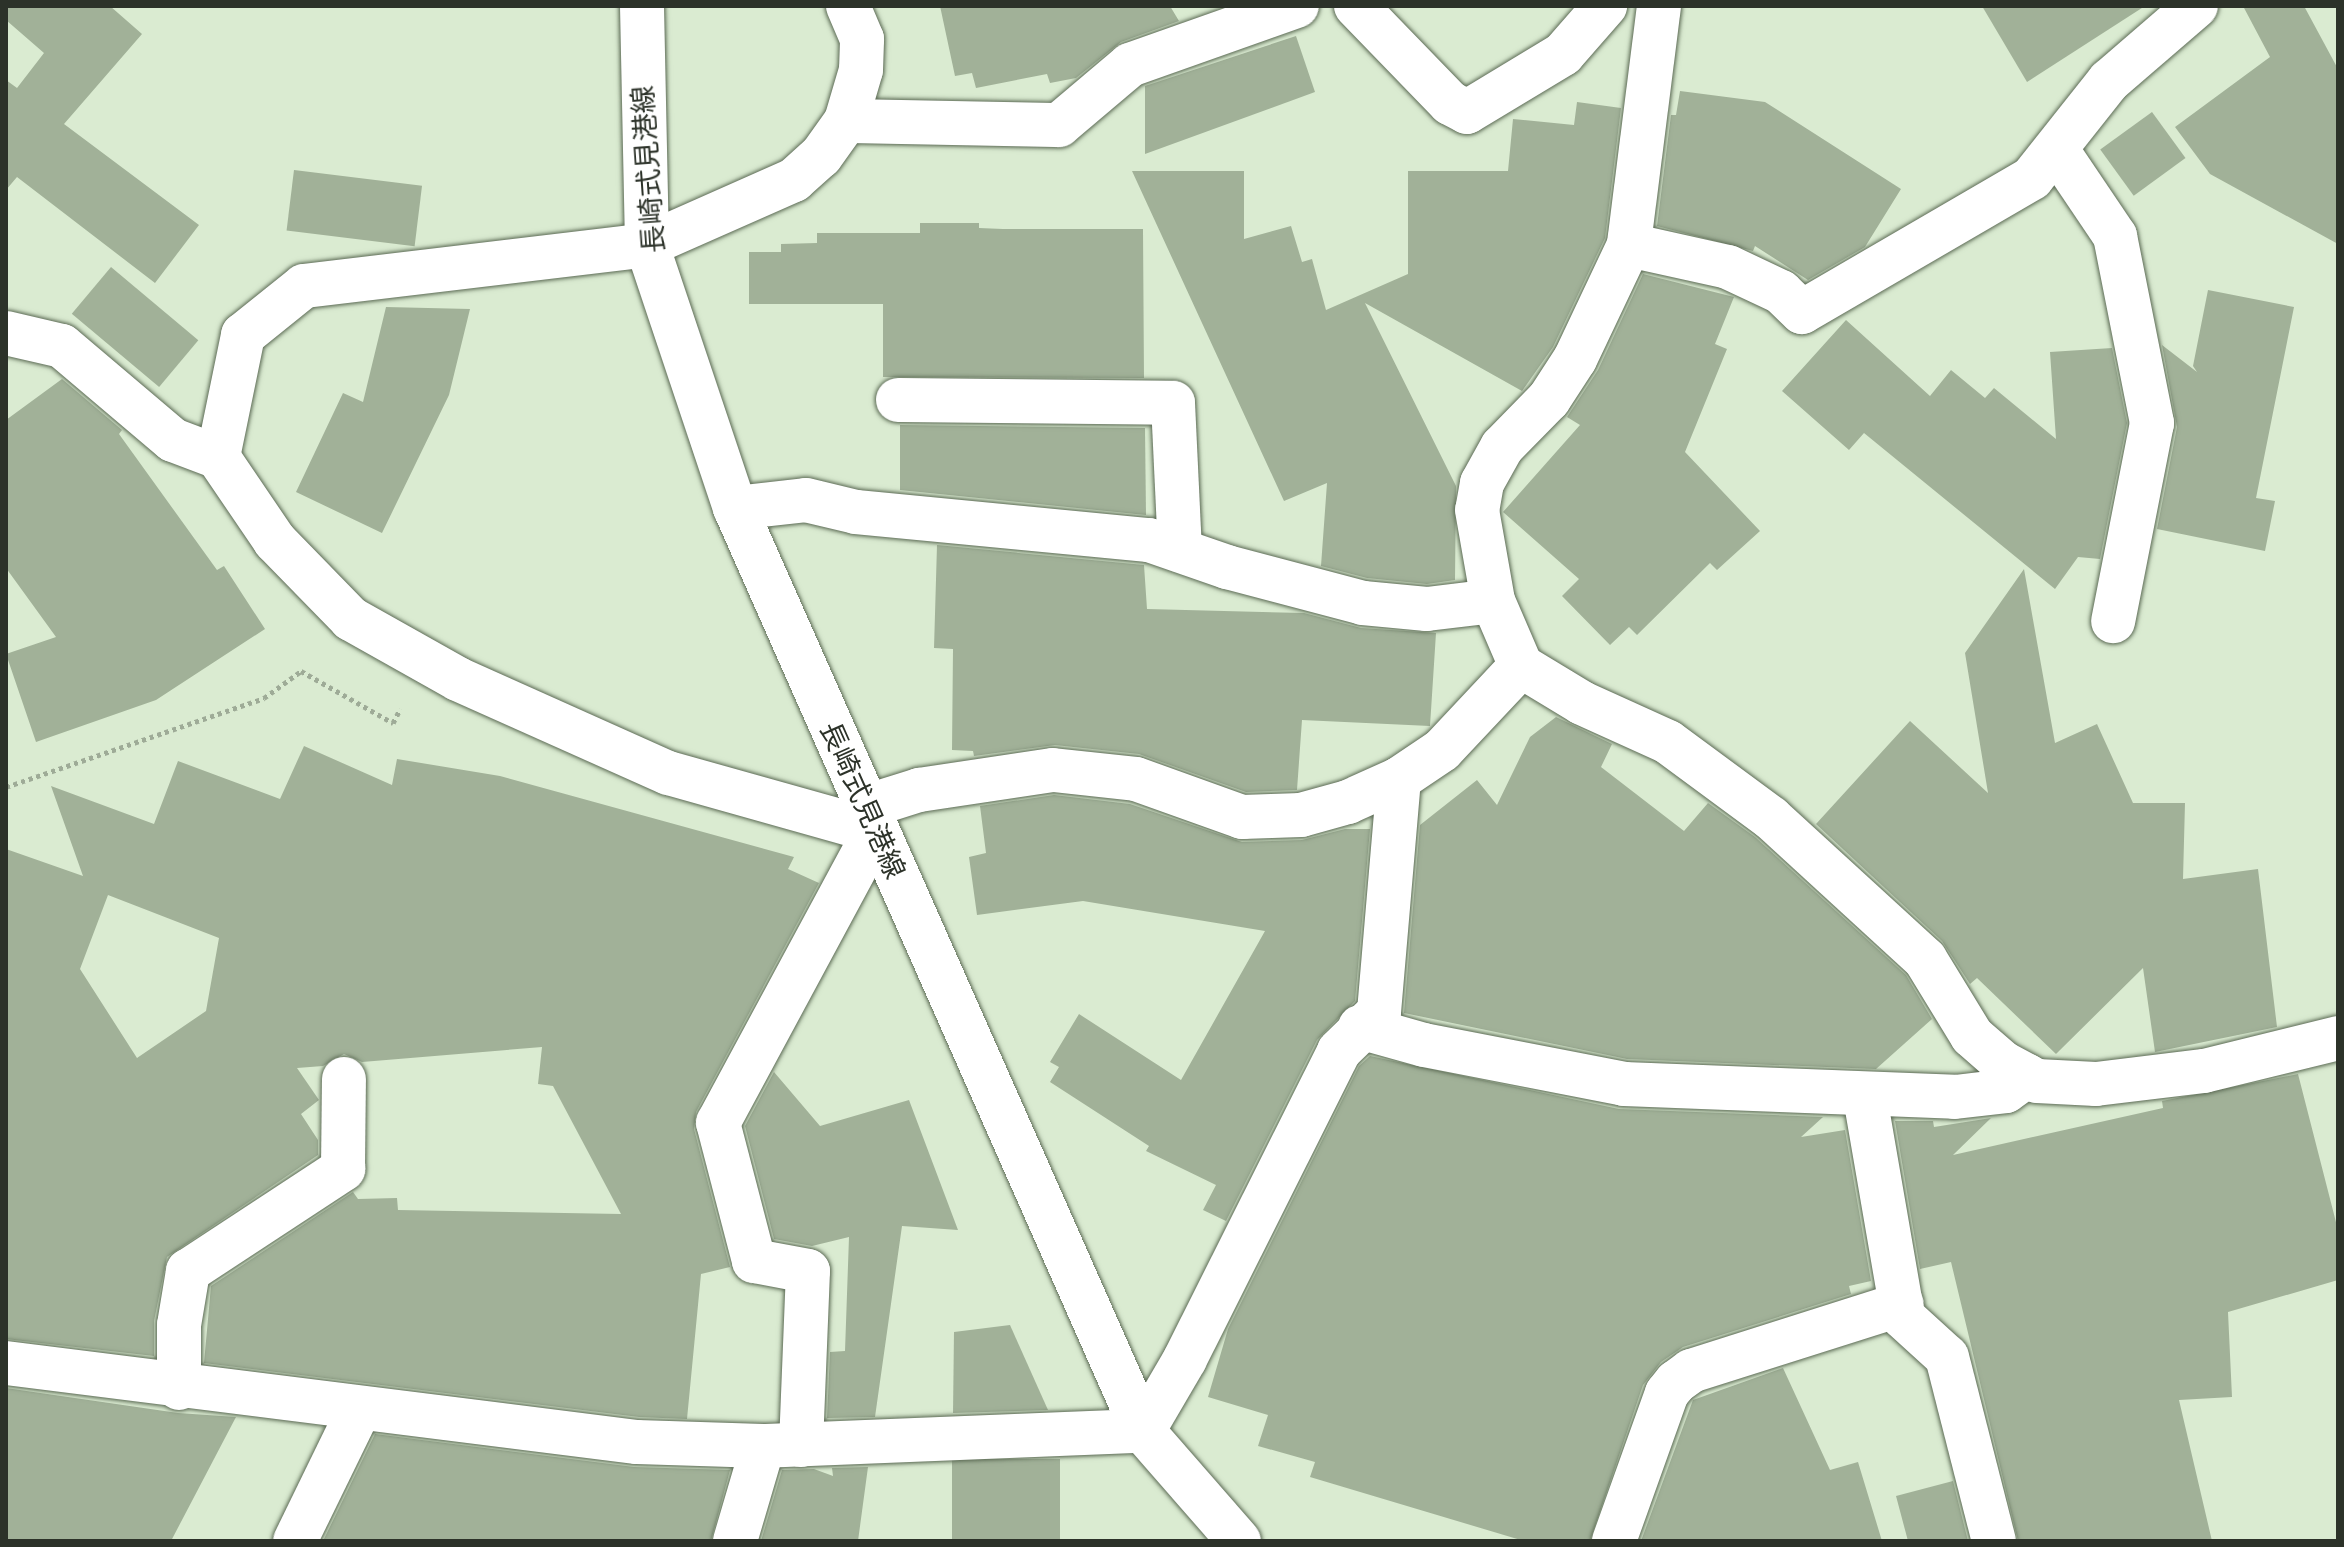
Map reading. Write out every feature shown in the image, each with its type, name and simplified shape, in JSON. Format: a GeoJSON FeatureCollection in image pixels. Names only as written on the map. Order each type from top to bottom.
{"type":"FeatureCollection","features":[{"type":"Feature","properties":{"kind":"street","name":"長崎式見港線"},"geometry":{"type":"LineString","coordinates":[[642,6],[647,245],[735,508],[1143,1431],[1239,1541]]}},
{"type":"Feature","properties":{"kind":"street"},"geometry":{"type":"LineString","coordinates":[[218,457],[243,335],[304,286],[647,245],[794,180],[821,156],[846,121],[861,70],[862,39],[848,6]]}},
{"type":"Feature","properties":{"kind":"street"},"geometry":{"type":"LineString","coordinates":[[846,121],[1059,125],[1130,65],[1297,6]]}},
{"type":"Feature","properties":{"kind":"street"},"geometry":{"type":"LineString","coordinates":[[1356,6],[1450,103],[1467,112],[1563,54],[1605,6]]}},
{"type":"Feature","properties":{"kind":"street"},"geometry":{"type":"LineString","coordinates":[[1629,245],[1728,267],[1781,292],[1802,312],[2008,195],[2057,150],[2109,81],[2196,6]]}},
{"type":"Feature","properties":{"kind":"street"},"geometry":{"type":"LineString","coordinates":[[1655,10],[1629,245],[1575,359],[1549,399],[1502,447],[1482,483],[1477,510],[1493,601],[1521,666],[1582,703],[1668,742],[1771,818],[1925,959],[1972,1036],[2027,1076],[2059,1085],[2158,1077],[2204,1071],[2338,1038]]}},
{"type":"Feature","properties":{"kind":"street"},"geometry":{"type":"LineString","coordinates":[[2057,150],[2115,236],[2152,423],[2113,621]]}},
{"type":"Feature","properties":{"kind":"street"},"geometry":{"type":"LineString","coordinates":[[6,333],[62,346],[173,440],[218,457],[275,541],[351,619],[424,660],[668,773],[870,819]]}},
{"type":"Feature","properties":{"kind":"street"},"geometry":{"type":"LineString","coordinates":[[898,400],[1173,403],[1180,550]]}},
{"type":"Feature","properties":{"kind":"street"},"geometry":{"type":"LineString","coordinates":[[735,508],[806,500],[856,512],[1149,540],[1363,603],[1427,609],[1493,601]]}},
{"type":"Feature","properties":{"kind":"street"},"geometry":{"type":"LineString","coordinates":[[735,1541],[782,1445],[808,1271],[754,1261],[718,1123],[870,819],[919,790],[1053,770],[1136,779],[1225,814],[1273,818],[1348,802],[1399,779],[1442,750],[1521,666]]}},
{"type":"Feature","properties":{"kind":"street"},"geometry":{"type":"LineString","coordinates":[[6,1363],[179,1388],[637,1442],[782,1445],[1143,1431],[1185,1359],[1339,1051],[1360,1027],[1379,1012],[1399,779]]}},
{"type":"Feature","properties":{"kind":"street"},"geometry":{"type":"LineString","coordinates":[[1360,1027],[1424,1045],[1624,1084],[1865,1097],[1955,1097],[2006,1091],[2027,1076]]}},
{"type":"Feature","properties":{"kind":"street"},"geometry":{"type":"LineString","coordinates":[[179,1388],[179,1325],[188,1271],[343,1169],[344,1079]]}},
{"type":"Feature","properties":{"kind":"street"},"geometry":{"type":"LineString","coordinates":[[1865,1097],[1907,1322],[1947,1357],[1994,1541]]}},
{"type":"Feature","properties":{"kind":"street"},"geometry":{"type":"LineString","coordinates":[[1614,1541],[1667,1393],[1676,1382],[1691,1371],[1902,1304]]}},
{"type":"Feature","properties":{"kind":"street"},"geometry":{"type":"LineString","coordinates":[[295,1541],[359,1410]]}},
{"type":"Feature","properties":{"kind":"path"},"geometry":{"type":"LineString","coordinates":[[6,787],[264,698],[301,671],[393,723],[424,660]]}},
{"type":"Feature","properties":{"kind":"building"},"geometry":{"type":"Polygon","coordinates":[[[6,6],[110,6],[142,34],[64,124],[199,225],[155,283],[17,177],[6,190],[6,80],[17,88],[44,53],[6,20],[6,6]]]}},
{"type":"Feature","properties":{"kind":"building"},"geometry":{"type":"Polygon","coordinates":[[[940,6],[1170,6],[1179,21],[1121,42],[1076,78],[1050,83],[1047,74],[976,88],[972,73],[955,76],[940,6]]]}},
{"type":"Feature","properties":{"kind":"building"},"geometry":{"type":"Polygon","coordinates":[[[1982,6],[2145,6],[2027,82],[1982,6]]]}},
{"type":"Feature","properties":{"kind":"building"},"geometry":{"type":"Polygon","coordinates":[[[2243,6],[2304,6],[2338,69],[2338,244],[2210,174],[2175,127],[2270,57],[2243,6]]]}},
{"type":"Feature","properties":{"kind":"building"},"geometry":{"type":"Polygon","coordinates":[[[1296,36],[1315,92],[1145,154],[1145,86],[1296,36]]]}},
{"type":"Feature","properties":{"kind":"building"},"geometry":{"type":"Polygon","coordinates":[[[1680,91],[1765,102],[1901,189],[1865,247],[1808,280],[1755,246],[1753,251],[1657,226],[1671,115],[1676,115],[1680,91]]]}},
{"type":"Feature","properties":{"kind":"building"},"geometry":{"type":"Polygon","coordinates":[[[1577,102],[1621,108],[1605,238],[1553,347],[1522,391],[1365,303],[1456,486],[1455,580],[1427,584],[1367,578],[1321,566],[1327,483],[1284,501],[1132,171],[1244,171],[1244,239],[1291,226],[1302,262],[1312,259],[1326,310],[1408,274],[1408,171],[1508,171],[1513,119],[1574,125],[1577,102]]]}},
{"type":"Feature","properties":{"kind":"building"},"geometry":{"type":"Polygon","coordinates":[[[2152,112],[2186,158],[2134,196],[2100,150],[2152,112]]]}},
{"type":"Feature","properties":{"kind":"building"},"geometry":{"type":"Polygon","coordinates":[[[294,170],[422,186],[415,246],[287,231],[294,170]]]}},
{"type":"Feature","properties":{"kind":"building"},"geometry":{"type":"Polygon","coordinates":[[[920,223],[979,223],[979,228],[1003,229],[1143,229],[1144,378],[883,377],[883,304],[749,304],[749,252],[781,252],[781,244],[817,243],[817,233],[920,233],[920,223]]]}},
{"type":"Feature","properties":{"kind":"building"},"geometry":{"type":"Polygon","coordinates":[[[111,267],[198,340],[159,387],[72,314],[111,267]]]}},
{"type":"Feature","properties":{"kind":"building"},"geometry":{"type":"Polygon","coordinates":[[[1643,274],[1734,297],[1715,344],[1727,349],[1685,452],[1760,531],[1717,570],[1710,563],[1637,635],[1629,627],[1610,645],[1562,596],[1579,579],[1503,512],[1580,425],[1567,417],[1598,370],[1643,274]]]}},
{"type":"Feature","properties":{"kind":"building"},"geometry":{"type":"Polygon","coordinates":[[[2208,290],[2294,307],[2256,498],[2275,501],[2265,551],[2157,529],[2177,427],[2162,345],[2197,372],[2193,366],[2208,290]]]}},
{"type":"Feature","properties":{"kind":"building"},"geometry":{"type":"Polygon","coordinates":[[[386,307],[470,309],[449,395],[382,533],[296,492],[343,393],[363,402],[386,307]]]}},
{"type":"Feature","properties":{"kind":"building"},"geometry":{"type":"Polygon","coordinates":[[[1846,320],[1930,396],[1951,370],[1985,398],[1994,388],[2056,439],[2050,352],[2112,348],[2127,423],[2100,559],[2078,557],[2055,589],[1864,433],[1849,450],[1782,391],[1846,320]]]}},
{"type":"Feature","properties":{"kind":"building"},"geometry":{"type":"Polygon","coordinates":[[[62,379],[122,430],[119,434],[217,570],[224,566],[265,629],[156,700],[36,742],[6,654],[56,637],[6,568],[6,420],[62,379]]]}},
{"type":"Feature","properties":{"kind":"building"},"geometry":{"type":"Polygon","coordinates":[[[900,425],[1145,428],[1146,515],[900,490],[900,425]]]}},
{"type":"Feature","properties":{"kind":"building"},"geometry":{"type":"Polygon","coordinates":[[[937,545],[1144,565],[1147,609],[1304,613],[1361,628],[1436,633],[1430,726],[1302,720],[1297,790],[1246,792],[1139,754],[1055,745],[974,756],[973,751],[952,750],[953,649],[934,648],[937,545]]]}},
{"type":"Feature","properties":{"kind":"building"},"geometry":{"type":"Polygon","coordinates":[[[2024,569],[2055,743],[2097,724],[2133,803],[2185,803],[2183,879],[2258,869],[2277,1027],[2155,1052],[2143,968],[2056,1054],[1977,978],[1970,984],[1942,941],[1816,824],[1910,721],[1988,793],[1965,653],[2024,569]]]}},
{"type":"Feature","properties":{"kind":"building"},"geometry":{"type":"Polygon","coordinates":[[[1556,717],[1612,744],[1601,767],[1684,831],[1708,803],[1755,837],[1906,975],[1932,1019],[1876,1069],[1627,1059],[1404,1013],[1420,825],[1477,780],[1497,805],[1530,737],[1556,717]]]}},
{"type":"Feature","properties":{"kind":"building"},"geometry":{"type":"Polygon","coordinates":[[[304,746],[392,785],[397,759],[500,776],[794,857],[788,869],[819,883],[696,1112],[694,1129],[730,1267],[701,1274],[687,1419],[639,1417],[204,1363],[211,1286],[353,1192],[358,1199],[397,1198],[398,1210],[621,1214],[553,1086],[538,1084],[542,1047],[362,1062],[344,1054],[323,1066],[297,1068],[319,1100],[301,1114],[318,1140],[318,1155],[167,1257],[154,1321],[154,1356],[6,1339],[6,849],[83,876],[51,786],[154,824],[178,761],[280,799],[304,746]],[[108,895],[80,969],[137,1058],[206,1011],[219,938],[108,895]]]}},
{"type":"Feature","properties":{"kind":"building"},"geometry":{"type":"Polygon","coordinates":[[[1054,795],[1130,804],[1242,842],[1302,840],[1345,829],[1370,829],[1355,1001],[1317,1040],[1226,1221],[1203,1210],[1216,1185],[1146,1151],[1149,1146],[1050,1082],[1059,1067],[1050,1062],[1079,1014],[1181,1080],[1265,931],[1083,901],[977,915],[969,857],[986,853],[980,806],[1054,795]]]}},
{"type":"Feature","properties":{"kind":"building"},"geometry":{"type":"Polygon","coordinates":[[[1370,1056],[1619,1109],[1823,1117],[1801,1137],[1845,1130],[1871,1281],[1849,1286],[1851,1294],[1683,1347],[1661,1362],[1643,1385],[1590,1541],[1524,1541],[1310,1477],[1315,1462],[1258,1446],[1268,1415],[1208,1397],[1228,1329],[1359,1066],[1370,1056]]]}},
{"type":"Feature","properties":{"kind":"building"},"geometry":{"type":"Polygon","coordinates":[[[774,1072],[820,1126],[909,1100],[958,1230],[902,1226],[875,1417],[827,1418],[830,1352],[845,1351],[849,1237],[812,1246],[774,1239],[745,1126],[774,1072]]]}},
{"type":"Feature","properties":{"kind":"building"},"geometry":{"type":"Polygon","coordinates":[[[2298,1074],[2338,1230],[2338,1280],[2228,1312],[2232,1397],[2179,1400],[2212,1541],[2018,1541],[1951,1262],[1920,1269],[1895,1121],[1933,1121],[1934,1127],[1991,1118],[1953,1155],[2163,1108],[2162,1101],[2298,1074]]]}},
{"type":"Feature","properties":{"kind":"building"},"geometry":{"type":"Polygon","coordinates":[[[1010,1325],[1048,1410],[953,1413],[954,1332],[1010,1325]]]}},
{"type":"Feature","properties":{"kind":"building"},"geometry":{"type":"Polygon","coordinates":[[[1783,1368],[1830,1470],[1858,1462],[1882,1541],[1641,1541],[1693,1400],[1783,1368]]]}},
{"type":"Feature","properties":{"kind":"building"},"geometry":{"type":"Polygon","coordinates":[[[6,1388],[178,1413],[236,1417],[171,1541],[6,1541],[6,1388]]]}},
{"type":"Feature","properties":{"kind":"building"},"geometry":{"type":"Polygon","coordinates":[[[375,1434],[634,1467],[730,1470],[711,1541],[323,1541],[375,1434]]]}},
{"type":"Feature","properties":{"kind":"building"},"geometry":{"type":"Polygon","coordinates":[[[952,1459],[1060,1459],[1060,1541],[952,1541],[952,1459]]]}},
{"type":"Feature","properties":{"kind":"building"},"geometry":{"type":"Polygon","coordinates":[[[868,1467],[858,1541],[761,1541],[782,1470],[814,1469],[833,1476],[832,1468],[868,1467]]]}},
{"type":"Feature","properties":{"kind":"building"},"geometry":{"type":"Polygon","coordinates":[[[1953,1481],[1968,1541],[1908,1541],[1896,1496],[1953,1481]]]}}]}
